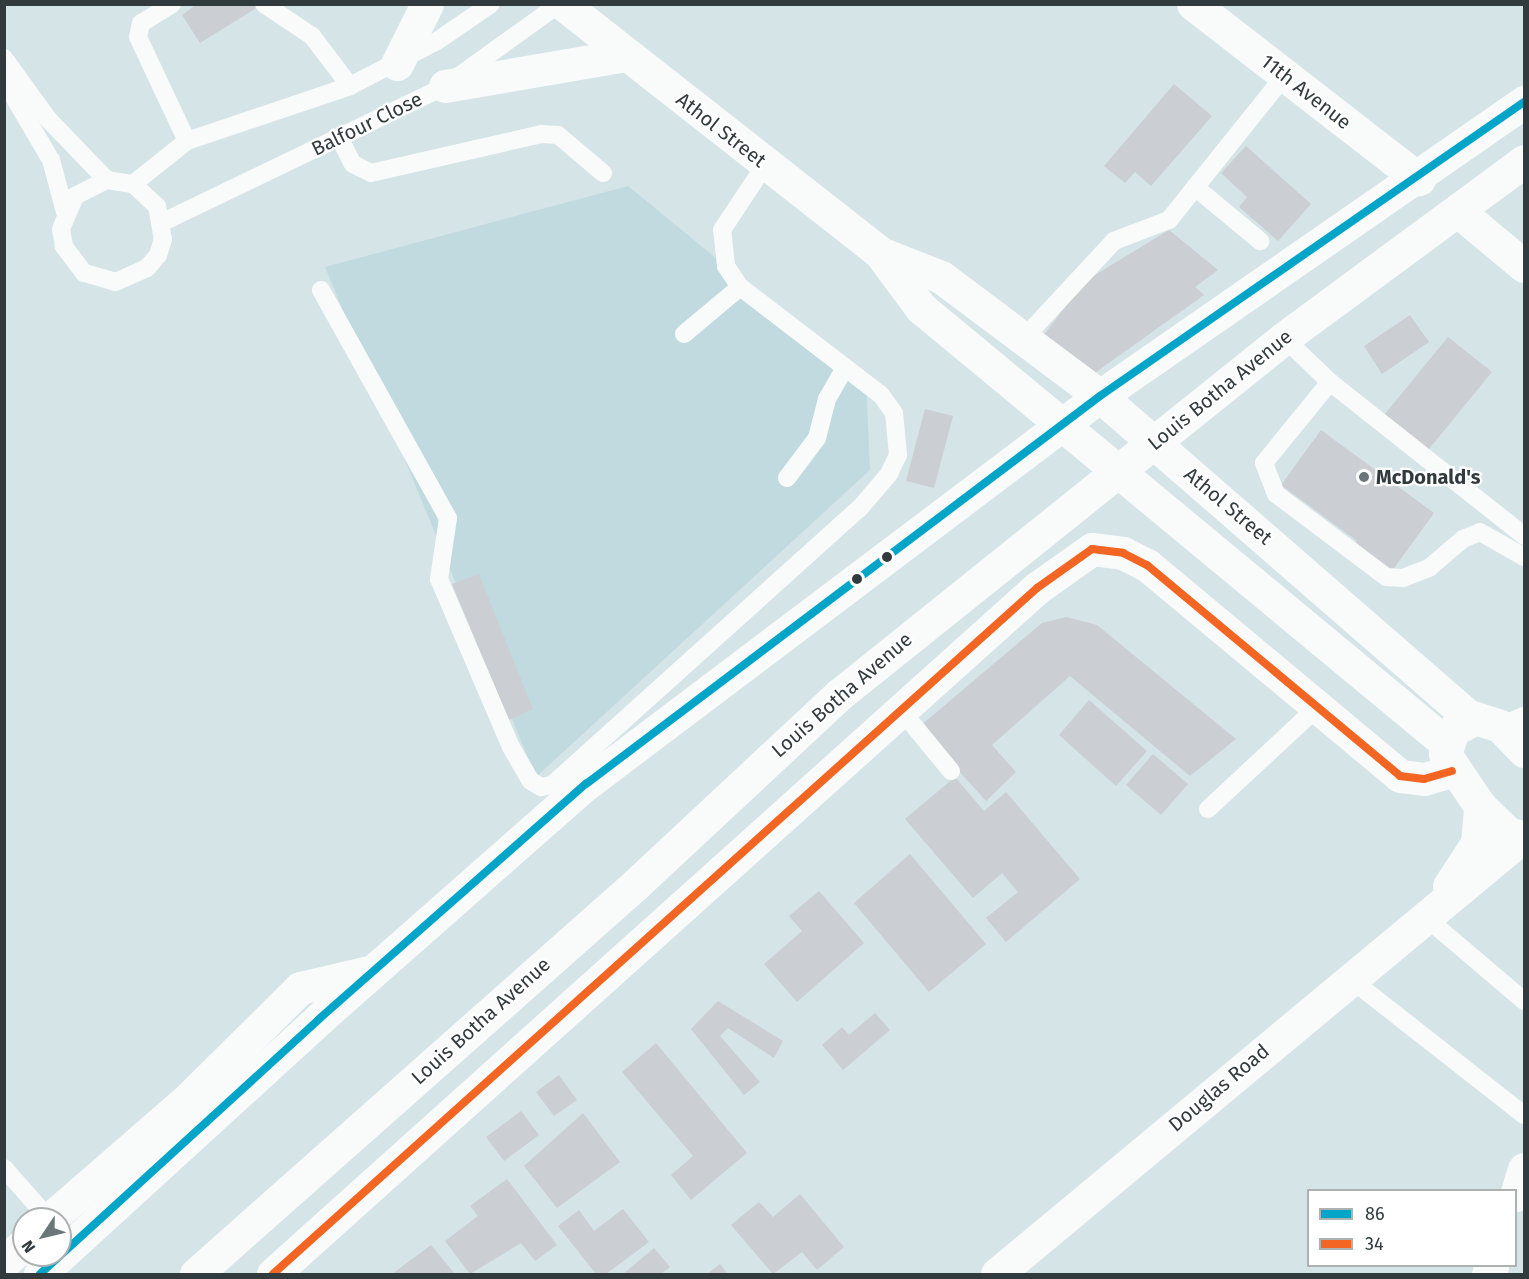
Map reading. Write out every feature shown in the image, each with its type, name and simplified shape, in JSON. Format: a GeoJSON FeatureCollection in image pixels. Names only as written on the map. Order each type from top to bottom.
{"type":"FeatureCollection","features":[{"type":"Feature","properties":{"kind":"main road"},"geometry":{"type":"LineString","coordinates":[[397,64],[427,4]]}},
{"type":"Feature","properties":{"kind":"main road","name":"Athol Street"},"geometry":{"type":"LineString","coordinates":[[561,4],[880,254],[921,308],[1448,756],[1480,806],[1523,838]]}},
{"type":"Feature","properties":{"kind":"main road","name":"11th Avenue"},"geometry":{"type":"LineString","coordinates":[[1193,4],[1419,179]]}},
{"type":"Feature","properties":{"kind":"main road"},"geometry":{"type":"LineString","coordinates":[[446,86],[627,55]]}},
{"type":"Feature","properties":{"kind":"main road"},"geometry":{"type":"LineString","coordinates":[[40,1275],[373,971],[586,784],[1100,396],[1419,179],[1524,102]]}},
{"type":"Feature","properties":{"kind":"main road","name":"Louis Botha Avenue"},"geometry":{"type":"LineString","coordinates":[[196,1275],[635,885],[802,727],[936,615],[1155,444],[1284,338],[1524,161]]}},
{"type":"Feature","properties":{"kind":"main road"},"geometry":{"type":"LineString","coordinates":[[1458,211],[1524,266]]}},
{"type":"Feature","properties":{"kind":"main road","name":"Athol Street"},"geometry":{"type":"LineString","coordinates":[[880,254],[941,277],[1022,340],[1100,396],[1155,444],[1499,720],[1524,751]]}},
{"type":"Feature","properties":{"kind":"main road"},"geometry":{"type":"LineString","coordinates":[[273,1275],[967,650],[1074,557],[1107,549],[1147,565],[1366,745],[1386,766],[1411,780],[1448,756],[1453,730],[1499,720]]}},
{"type":"Feature","properties":{"kind":"main road"},"geometry":{"type":"LineString","coordinates":[[936,615],[967,650]]}},
{"type":"Feature","properties":{"kind":"main road","name":"Douglas Road"},"geometry":{"type":"LineString","coordinates":[[1432,907],[1477,843],[1480,806]]}},
{"type":"Feature","properties":{"kind":"main road","name":"Douglas Road"},"geometry":{"type":"LineString","coordinates":[[997,1275],[1432,907],[1523,838]]}},
{"type":"Feature","properties":{"kind":"main road"},"geometry":{"type":"LineString","coordinates":[[64,1207],[189,1098],[300,988],[373,971]]}},
{"type":"Feature","properties":{"kind":"main road"},"geometry":{"type":"LineString","coordinates":[[1517,1189],[1524,1169]]}},
{"type":"Feature","properties":{"kind":"lane"},"geometry":{"type":"LineString","coordinates":[[172,4],[141,23],[138,37],[187,141]]}},
{"type":"Feature","properties":{"kind":"lane"},"geometry":{"type":"LineString","coordinates":[[264,4],[304,28],[350,86]]}},
{"type":"Feature","properties":{"kind":"lane","name":"Balfour Close"},"geometry":{"type":"LineString","coordinates":[[133,184],[187,141],[350,86],[397,64],[491,4]]}},
{"type":"Feature","properties":{"kind":"lane","name":"Balfour Close"},"geometry":{"type":"LineString","coordinates":[[163,222],[446,86],[561,4]]}},
{"type":"Feature","properties":{"kind":"lane"},"geometry":{"type":"LineString","coordinates":[[4,58],[48,119],[107,180]]}},
{"type":"Feature","properties":{"kind":"lane"},"geometry":{"type":"LineString","coordinates":[[1022,340],[1114,241],[1169,220],[1285,75]]}},
{"type":"Feature","properties":{"kind":"lane"},"geometry":{"type":"LineString","coordinates":[[4,80],[51,160],[65,212],[63,246],[72,261],[84,273],[116,282],[147,268],[160,247],[163,222],[157,206],[133,184],[107,180],[90,185],[65,212]]}},
{"type":"Feature","properties":{"kind":"lane"},"geometry":{"type":"LineString","coordinates":[[339,138],[353,164],[371,173],[541,134],[558,135],[603,173]]}},
{"type":"Feature","properties":{"kind":"lane"},"geometry":{"type":"LineString","coordinates":[[321,290],[448,518],[439,579],[519,762],[541,787],[552,785],[859,509],[889,474],[898,444],[894,413],[881,395],[740,287],[726,266],[722,230],[765,165]]}},
{"type":"Feature","properties":{"kind":"lane"},"geometry":{"type":"LineString","coordinates":[[1195,187],[1260,241]]}},
{"type":"Feature","properties":{"kind":"lane"},"geometry":{"type":"LineString","coordinates":[[684,334],[740,287]]}},
{"type":"Feature","properties":{"kind":"lane"},"geometry":{"type":"LineString","coordinates":[[1284,338],[1330,382],[1524,536]]}},
{"type":"Feature","properties":{"kind":"lane"},"geometry":{"type":"LineString","coordinates":[[787,478],[817,438],[827,399],[845,368]]}},
{"type":"Feature","properties":{"kind":"lane"},"geometry":{"type":"LineString","coordinates":[[1330,382],[1264,463],[1276,494],[1386,577],[1402,578],[1429,567],[1463,539],[1480,532],[1524,557]]}},
{"type":"Feature","properties":{"kind":"lane"},"geometry":{"type":"LineString","coordinates":[[1208,809],[1319,706]]}},
{"type":"Feature","properties":{"kind":"lane"},"geometry":{"type":"LineString","coordinates":[[901,710],[951,771]]}},
{"type":"Feature","properties":{"kind":"lane"},"geometry":{"type":"LineString","coordinates":[[1432,907],[1524,1001]]}},
{"type":"Feature","properties":{"kind":"lane"},"geometry":{"type":"LineString","coordinates":[[1348,977],[1524,1115]]}},
{"type":"Feature","properties":{"kind":"lane"},"geometry":{"type":"LineString","coordinates":[[4,1168],[39,1207]]}},
{"type":"Feature","properties":{"kind":"shaded area"},"geometry":{"type":"Polygon","coordinates":[[[628,186],[866,381],[870,470],[536,777],[325,267],[628,186]]]}},
{"type":"Feature","properties":{"kind":"building"},"geometry":{"type":"Polygon","coordinates":[[[197,4],[263,4],[200,43],[182,15],[197,4]]]}},
{"type":"Feature","properties":{"kind":"building"},"geometry":{"type":"Polygon","coordinates":[[[1174,84],[1212,116],[1151,186],[1135,172],[1125,183],[1104,166],[1174,84]]]}},
{"type":"Feature","properties":{"kind":"building"},"geometry":{"type":"Polygon","coordinates":[[[1246,146],[1311,204],[1278,241],[1239,207],[1247,197],[1221,173],[1246,146]]]}},
{"type":"Feature","properties":{"kind":"building"},"geometry":{"type":"Polygon","coordinates":[[[1169,230],[1218,270],[1195,287],[1204,295],[1085,380],[1037,344],[1085,281],[1169,230]]]}},
{"type":"Feature","properties":{"kind":"building"},"geometry":{"type":"Polygon","coordinates":[[[1410,315],[1429,342],[1382,374],[1364,346],[1410,315]]]}},
{"type":"Feature","properties":{"kind":"building"},"geometry":{"type":"Polygon","coordinates":[[[1448,337],[1492,372],[1424,455],[1380,420],[1448,337]]]}},
{"type":"Feature","properties":{"kind":"building"},"geometry":{"type":"Polygon","coordinates":[[[925,409],[953,416],[934,488],[906,481],[925,409]]]}},
{"type":"Feature","properties":{"kind":"building"},"geometry":{"type":"Polygon","coordinates":[[[1321,430],[1434,513],[1389,575],[1352,547],[1357,541],[1281,485],[1321,430]]]}},
{"type":"Feature","properties":{"kind":"building"},"geometry":{"type":"Polygon","coordinates":[[[479,574],[533,709],[509,720],[452,584],[479,574]]]}},
{"type":"Feature","properties":{"kind":"building"},"geometry":{"type":"Polygon","coordinates":[[[1066,617],[1097,625],[1236,739],[1190,776],[1070,676],[992,745],[1016,772],[986,801],[919,727],[1042,623],[1066,617]]]}},
{"type":"Feature","properties":{"kind":"building"},"geometry":{"type":"Polygon","coordinates":[[[1089,700],[1147,751],[1116,786],[1059,735],[1089,700]]]}},
{"type":"Feature","properties":{"kind":"building"},"geometry":{"type":"Polygon","coordinates":[[[1153,754],[1188,784],[1161,815],[1126,785],[1153,754]]]}},
{"type":"Feature","properties":{"kind":"building"},"geometry":{"type":"Polygon","coordinates":[[[955,777],[984,811],[1006,792],[1080,879],[1006,942],[986,918],[1018,892],[1002,873],[973,898],[905,819],[955,777]]]}},
{"type":"Feature","properties":{"kind":"building"},"geometry":{"type":"Polygon","coordinates":[[[910,854],[986,944],[929,992],[854,903],[910,854]]]}},
{"type":"Feature","properties":{"kind":"building"},"geometry":{"type":"Polygon","coordinates":[[[819,891],[864,943],[797,1002],[764,964],[802,931],[789,916],[819,891]]]}},
{"type":"Feature","properties":{"kind":"building"},"geometry":{"type":"Polygon","coordinates":[[[718,1001],[783,1041],[774,1058],[728,1028],[720,1036],[760,1082],[744,1095],[691,1029],[718,1001]]]}},
{"type":"Feature","properties":{"kind":"building"},"geometry":{"type":"Polygon","coordinates":[[[875,1013],[890,1030],[843,1070],[822,1045],[842,1027],[849,1035],[875,1013]]]}},
{"type":"Feature","properties":{"kind":"building"},"geometry":{"type":"Polygon","coordinates":[[[656,1043],[747,1153],[691,1200],[671,1175],[693,1156],[622,1072],[656,1043]]]}},
{"type":"Feature","properties":{"kind":"building"},"geometry":{"type":"Polygon","coordinates":[[[559,1075],[577,1100],[554,1116],[536,1092],[559,1075]]]}},
{"type":"Feature","properties":{"kind":"building"},"geometry":{"type":"Polygon","coordinates":[[[521,1111],[539,1135],[504,1161],[486,1137],[521,1111]]]}},
{"type":"Feature","properties":{"kind":"building"},"geometry":{"type":"Polygon","coordinates":[[[583,1113],[620,1162],[557,1208],[524,1166],[583,1113]]]}},
{"type":"Feature","properties":{"kind":"building"},"geometry":{"type":"Polygon","coordinates":[[[507,1179],[557,1245],[535,1261],[521,1243],[470,1274],[445,1241],[478,1216],[470,1206],[507,1179]]]}},
{"type":"Feature","properties":{"kind":"building"},"geometry":{"type":"Polygon","coordinates":[[[800,1194],[844,1247],[817,1270],[802,1252],[773,1274],[731,1225],[759,1202],[773,1217],[800,1194]]]}},
{"type":"Feature","properties":{"kind":"building"},"geometry":{"type":"Polygon","coordinates":[[[623,1209],[649,1242],[606,1274],[596,1274],[558,1226],[579,1210],[594,1231],[623,1209]]]}},
{"type":"Feature","properties":{"kind":"building"},"geometry":{"type":"Polygon","coordinates":[[[431,1245],[455,1274],[392,1274],[431,1245]]]}},
{"type":"Feature","properties":{"kind":"building"},"geometry":{"type":"Polygon","coordinates":[[[654,1248],[670,1267],[661,1274],[623,1274],[654,1248]]]}},
{"type":"Feature","properties":{"kind":"building"},"geometry":{"type":"Polygon","coordinates":[[[720,1264],[728,1274],[707,1274],[720,1264]]]}},
{"type":"Feature","properties":{"kind":"transit line","name":"86"},"geometry":{"type":"LineString","coordinates":[[40,1274],[319,1019],[586,784],[1100,396],[1524,102]]}},
{"type":"Feature","properties":{"kind":"transit line","name":"34"},"geometry":{"type":"LineString","coordinates":[[273,1274],[1037,588],[1092,549],[1123,553],[1147,565],[1400,776],[1424,779],[1452,771]]}},
{"type":"Feature","properties":{"kind":"place","name":"McDonald's"},"geometry":{"type":"Point","coordinates":[1364,477]}}]}
